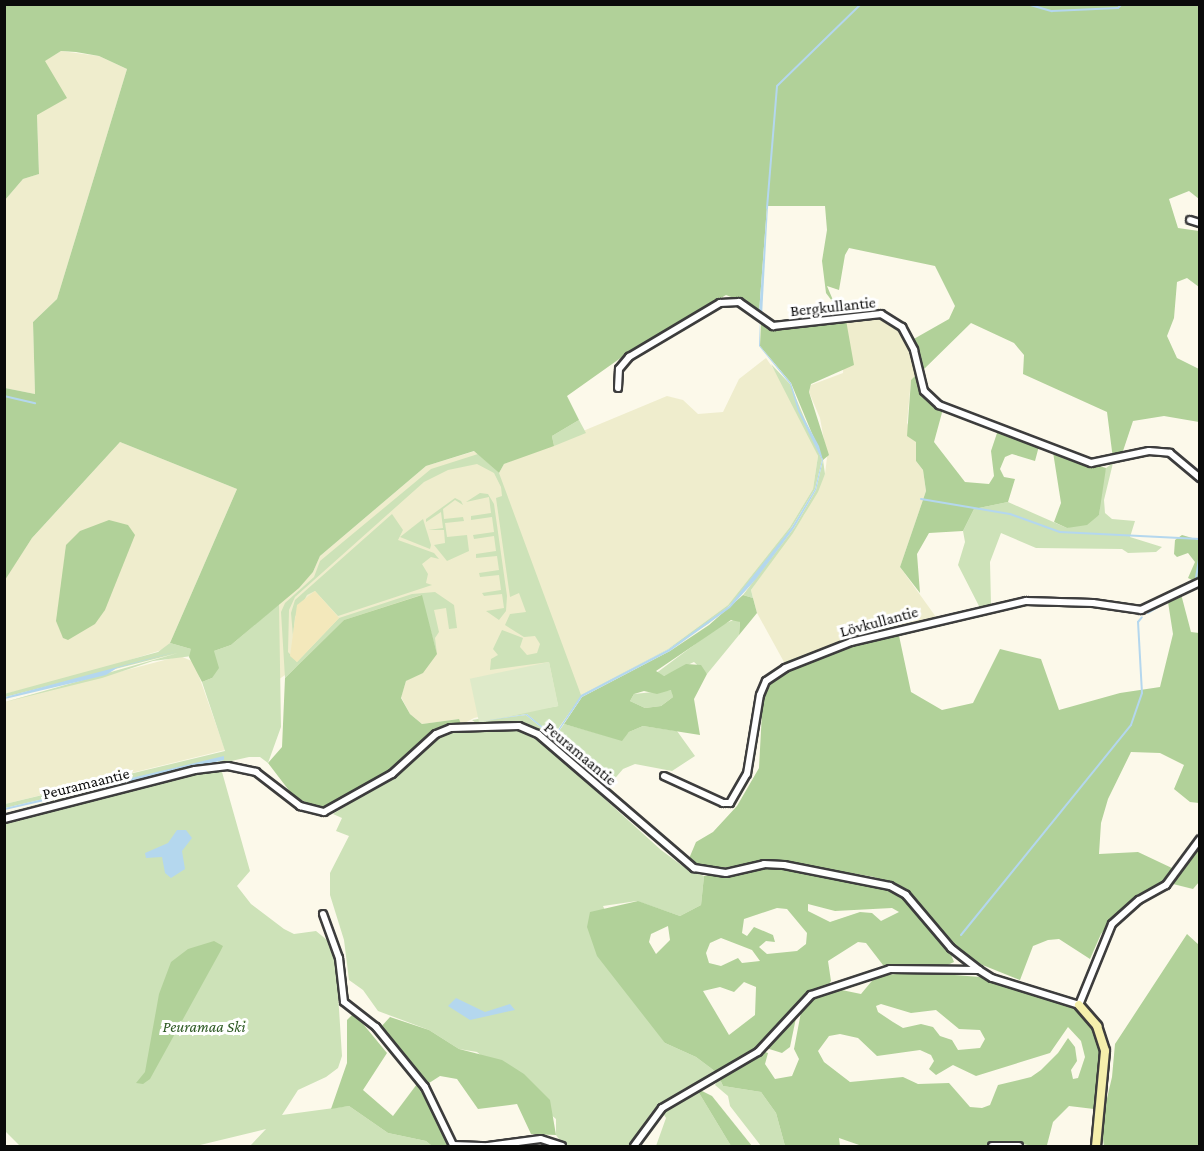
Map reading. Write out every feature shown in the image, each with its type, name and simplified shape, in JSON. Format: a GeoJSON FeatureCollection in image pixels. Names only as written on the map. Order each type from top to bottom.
{"type":"FeatureCollection","features":[{"type":"Feature","properties":{"kind":"street"},"geometry":{"type":"LineString","coordinates":[[1190,220],[1200,223]]}},
{"type":"Feature","properties":{"kind":"street","name":"Bergkullantie"},"geometry":{"type":"LineString","coordinates":[[618,388],[619,369],[628,357],[720,303],[739,302],[773,326],[881,314],[902,327],[914,350],[924,391],[948,409],[1091,463],[1123,460],[1149,451],[1170,453],[1200,478]]}},
{"type":"Feature","properties":{"kind":"street","name":"Lövkullantie"},"geometry":{"type":"LineString","coordinates":[[664,776],[723,803],[730,803],[747,774],[759,695],[766,681],[785,668],[851,642],[1026,601],[1141,610],[1200,582]]}},
{"type":"Feature","properties":{"kind":"street","name":"Peuramaantie"},"geometry":{"type":"LineString","coordinates":[[4,819],[195,770],[228,766],[256,772],[300,806],[324,812],[392,774],[436,734],[451,728],[519,726],[538,734],[694,868],[726,873],[764,864],[784,865],[872,879],[906,895],[961,957],[992,978],[1079,1005]]}},
{"type":"Feature","properties":{"kind":"street"},"geometry":{"type":"LineString","coordinates":[[1096,1146],[1105,1051],[1098,1026],[1079,1005],[1112,924],[1139,900],[1166,885],[1200,839]]}},
{"type":"Feature","properties":{"kind":"street"},"geometry":{"type":"LineString","coordinates":[[323,914],[339,958],[344,1002],[376,1027],[425,1087],[453,1144],[488,1146],[541,1139],[562,1146]]}},
{"type":"Feature","properties":{"kind":"street"},"geometry":{"type":"LineString","coordinates":[[955,971],[961,957]]}},
{"type":"Feature","properties":{"kind":"street"},"geometry":{"type":"LineString","coordinates":[[634,1146],[662,1108],[758,1052],[811,995],[890,969],[979,970]]}},
{"type":"Feature","properties":{"kind":"street"},"geometry":{"type":"LineString","coordinates":[[992,1146],[1019,1146]]}},
{"type":"Feature","properties":{"kind":"shaded area"},"geometry":{"type":"Polygon","coordinates":[[[61,51],[99,56],[127,69],[57,299],[33,322],[35,394],[5,388],[5,200],[23,179],[39,174],[37,115],[44,61],[61,51]]]}},
{"type":"Feature","properties":{"kind":"shaded area"},"geometry":{"type":"Polygon","coordinates":[[[873,316],[889,318],[899,328],[911,353],[915,376],[911,380],[907,423],[916,442],[916,461],[923,470],[926,491],[900,567],[936,617],[864,633],[784,662],[757,613],[751,590],[804,515],[825,474],[827,457],[820,418],[809,392],[811,385],[843,373],[846,320],[873,316]]]}},
{"type":"Feature","properties":{"kind":"shaded area"},"geometry":{"type":"Polygon","coordinates":[[[766,358],[786,387],[818,456],[813,489],[790,527],[728,605],[668,649],[581,695],[474,718],[459,726],[459,719],[422,724],[410,714],[401,697],[406,681],[423,672],[302,663],[278,680],[279,604],[313,572],[320,556],[426,466],[475,451],[499,473],[504,464],[667,396],[683,400],[698,414],[723,412],[739,379],[766,358]]]}},
{"type":"Feature","properties":{"kind":"shaded area"},"geometry":{"type":"Polygon","coordinates":[[[120,442],[237,489],[170,643],[165,649],[94,671],[5,694],[4,580],[32,538],[120,442]]]}},
{"type":"Feature","properties":{"kind":"shaded area"},"geometry":{"type":"Polygon","coordinates":[[[180,656],[194,662],[225,750],[5,804],[4,702],[180,656]]]}},
{"type":"Feature","properties":{"kind":"green space"},"geometry":{"type":"Polygon","coordinates":[[[5,5],[1199,5],[1199,199],[1189,191],[1169,199],[1178,228],[1199,231],[1199,287],[1187,278],[1177,282],[1174,318],[1167,336],[1177,358],[1199,369],[1199,422],[1164,416],[1133,421],[1121,457],[1113,459],[1107,412],[1023,374],[1024,355],[1014,343],[971,323],[920,373],[912,340],[949,319],[955,306],[935,266],[849,248],[845,255],[839,290],[827,286],[835,305],[826,293],[822,261],[827,230],[825,206],[767,206],[759,313],[754,306],[726,295],[622,357],[567,396],[579,420],[552,436],[554,446],[504,464],[499,473],[474,451],[426,466],[320,556],[313,572],[299,588],[231,645],[214,651],[219,668],[212,678],[202,682],[189,657],[191,649],[170,643],[237,489],[120,442],[32,538],[5,580],[5,388],[35,394],[33,322],[57,299],[127,69],[99,56],[76,52],[61,51],[45,61],[67,98],[37,115],[39,174],[23,179],[5,200],[5,5]]]}},
{"type":"Feature","properties":{"kind":"green space"},"geometry":{"type":"Polygon","coordinates":[[[846,320],[854,365],[811,384],[809,392],[829,455],[823,460],[791,383],[760,346],[761,321],[773,327],[795,329],[846,320]]]}},
{"type":"Feature","properties":{"kind":"green space"},"geometry":{"type":"Polygon","coordinates":[[[771,364],[790,384],[822,460],[815,489],[792,527],[755,578],[729,606],[708,624],[669,649],[582,695],[553,736],[527,714],[477,721],[526,715],[554,738],[564,724],[622,740],[629,732],[643,726],[677,731],[695,756],[672,771],[635,764],[623,769],[605,790],[535,730],[511,722],[476,723],[472,720],[558,706],[549,662],[490,670],[491,659],[498,655],[493,649],[502,630],[523,638],[520,647],[527,655],[537,653],[540,644],[535,636],[524,637],[505,625],[510,614],[526,612],[519,593],[510,597],[496,498],[502,496],[501,487],[494,473],[477,464],[448,470],[424,482],[295,597],[289,610],[288,652],[297,662],[339,618],[412,594],[435,592],[454,605],[457,628],[449,629],[446,608],[434,610],[439,632],[435,638],[437,654],[421,595],[344,620],[285,678],[281,612],[285,603],[314,577],[320,561],[431,469],[478,454],[499,473],[581,695],[668,649],[728,605],[790,527],[813,489],[818,456],[771,364]]]}},
{"type":"Feature","properties":{"kind":"green space"},"geometry":{"type":"Polygon","coordinates":[[[915,376],[921,390],[943,409],[934,442],[965,482],[989,484],[994,476],[991,451],[998,430],[1039,446],[1035,461],[1012,454],[1005,457],[1000,469],[1004,477],[1015,479],[1008,502],[974,509],[963,531],[929,533],[917,554],[920,593],[900,567],[926,491],[923,470],[916,461],[916,442],[907,436],[911,380],[915,376]]]}},
{"type":"Feature","properties":{"kind":"green space"},"geometry":{"type":"Polygon","coordinates":[[[579,420],[586,433],[554,446],[552,436],[579,420]]]}},
{"type":"Feature","properties":{"kind":"green space"},"geometry":{"type":"Polygon","coordinates":[[[1053,452],[1106,468],[1099,515],[1087,525],[1067,528],[1054,522],[1061,503],[1053,452]]]}},
{"type":"Feature","properties":{"kind":"green space"},"geometry":{"type":"Polygon","coordinates":[[[823,460],[825,474],[818,492],[793,533],[751,590],[753,598],[743,595],[794,528],[816,490],[823,460]]]}},
{"type":"Feature","properties":{"kind":"green space"},"geometry":{"type":"Polygon","coordinates":[[[1113,463],[1104,500],[1105,513],[1112,519],[1135,521],[1130,537],[1162,547],[1156,552],[1128,553],[1122,549],[1036,548],[1001,533],[990,562],[991,605],[980,608],[958,565],[965,542],[963,531],[974,509],[1008,502],[1067,528],[1099,515],[1102,480],[1106,468],[1113,463]]]}},
{"type":"Feature","properties":{"kind":"green space"},"geometry":{"type":"Polygon","coordinates":[[[480,493],[488,494],[494,504],[507,596],[506,611],[499,620],[486,611],[504,608],[502,594],[484,596],[482,593],[501,590],[499,575],[480,577],[479,573],[499,570],[497,556],[476,558],[476,554],[496,551],[494,536],[474,539],[473,535],[494,532],[492,517],[471,520],[471,516],[491,513],[489,497],[466,502],[480,493]]]}},
{"type":"Feature","properties":{"kind":"green space"},"geometry":{"type":"Polygon","coordinates":[[[455,498],[463,505],[455,500],[443,509],[444,519],[463,517],[464,521],[445,523],[447,537],[467,535],[469,551],[447,561],[434,545],[445,543],[444,530],[428,530],[443,528],[441,512],[426,522],[426,519],[455,498]]]}},
{"type":"Feature","properties":{"kind":"green space"},"geometry":{"type":"Polygon","coordinates":[[[392,514],[403,530],[398,540],[434,553],[439,559],[431,557],[422,564],[428,574],[426,583],[432,585],[338,616],[315,591],[307,595],[295,617],[293,636],[291,613],[295,600],[392,514]]]}},
{"type":"Feature","properties":{"kind":"green space"},"geometry":{"type":"Polygon","coordinates":[[[423,519],[431,545],[430,549],[400,537],[423,519]]]}},
{"type":"Feature","properties":{"kind":"green space"},"geometry":{"type":"Polygon","coordinates":[[[109,520],[128,525],[135,535],[105,610],[95,624],[68,640],[63,638],[56,621],[66,545],[80,531],[109,520]]]}},
{"type":"Feature","properties":{"kind":"green space"},"geometry":{"type":"Polygon","coordinates":[[[1182,535],[1199,540],[1199,577],[1192,580],[1188,578],[1195,562],[1188,553],[1177,557],[1174,554],[1175,540],[1182,535]]]}},
{"type":"Feature","properties":{"kind":"green space"},"geometry":{"type":"Polygon","coordinates":[[[1181,594],[1191,632],[1199,633],[1199,803],[1190,802],[1174,789],[1184,765],[1160,753],[1131,752],[1108,799],[1101,823],[1099,854],[1138,852],[1174,869],[1163,882],[1128,905],[1101,934],[1090,959],[1059,939],[1048,940],[1033,946],[1020,980],[970,960],[897,887],[874,877],[780,861],[711,869],[688,861],[696,842],[713,832],[737,806],[759,768],[763,693],[780,673],[862,640],[898,631],[911,692],[942,710],[973,703],[1000,649],[1041,659],[1059,710],[1120,693],[1160,687],[1173,634],[1168,602],[1181,594]]]}},
{"type":"Feature","properties":{"kind":"green space"},"geometry":{"type":"Polygon","coordinates":[[[422,595],[437,654],[423,673],[406,681],[401,698],[410,714],[422,724],[459,719],[461,724],[425,738],[391,769],[331,806],[320,808],[294,797],[268,763],[282,747],[285,678],[344,620],[422,595]]]}},
{"type":"Feature","properties":{"kind":"green space"},"geometry":{"type":"Polygon","coordinates":[[[743,595],[753,598],[757,613],[739,635],[740,622],[731,620],[656,671],[664,676],[686,664],[701,665],[707,674],[694,699],[700,735],[643,726],[629,732],[622,741],[564,724],[582,697],[670,651],[709,625],[743,595]],[[671,690],[657,694],[644,691],[634,694],[630,701],[645,708],[661,706],[673,697],[671,690]]]}},
{"type":"Feature","properties":{"kind":"green space"},"geometry":{"type":"Polygon","coordinates":[[[279,604],[281,727],[268,763],[260,757],[249,757],[5,812],[224,760],[223,757],[5,808],[5,804],[225,751],[202,682],[212,678],[214,651],[231,645],[279,604]]]}},
{"type":"Feature","properties":{"kind":"green space"},"geometry":{"type":"Polygon","coordinates":[[[736,619],[740,622],[739,635],[707,674],[694,662],[664,676],[655,674],[721,625],[736,619]]]}},
{"type":"Feature","properties":{"kind":"green space"},"geometry":{"type":"Polygon","coordinates":[[[898,625],[786,665],[784,662],[864,633],[898,625]]]}},
{"type":"Feature","properties":{"kind":"green space"},"geometry":{"type":"Polygon","coordinates":[[[170,643],[191,649],[192,656],[153,661],[102,678],[5,702],[178,653],[5,697],[4,694],[158,652],[170,643]]]}},
{"type":"Feature","properties":{"kind":"green space"},"geometry":{"type":"Polygon","coordinates":[[[549,662],[558,706],[479,723],[470,679],[549,662]]]}},
{"type":"Feature","properties":{"kind":"green space"},"geometry":{"type":"Polygon","coordinates":[[[672,690],[673,697],[661,706],[645,708],[630,701],[634,694],[672,690]]]}},
{"type":"Feature","properties":{"kind":"green space"},"geometry":{"type":"Polygon","coordinates":[[[486,728],[517,729],[544,744],[661,850],[688,870],[704,876],[701,905],[680,916],[637,901],[603,906],[665,1043],[696,1057],[716,1072],[680,1091],[651,1113],[631,1146],[564,1146],[556,1135],[556,1119],[477,1052],[459,1049],[429,1030],[378,1011],[363,990],[349,980],[344,940],[330,895],[330,873],[349,836],[336,831],[342,818],[333,814],[397,774],[426,745],[447,734],[486,728]]]}},
{"type":"Feature","properties":{"kind":"green space","name":"Peuramaa Ski"},"geometry":{"type":"Polygon","coordinates":[[[211,771],[222,772],[250,871],[237,886],[251,904],[284,929],[294,934],[316,931],[327,940],[336,962],[342,1056],[338,1068],[326,1077],[298,1090],[282,1115],[349,1106],[388,1133],[426,1141],[432,1146],[250,1146],[266,1129],[196,1146],[20,1146],[4,1130],[4,822],[211,771]]]}},
{"type":"Feature","properties":{"kind":"green space"},"geometry":{"type":"Polygon","coordinates":[[[1199,843],[1199,882],[1193,889],[1169,883],[1199,843]]]}},
{"type":"Feature","properties":{"kind":"green space"},"geometry":{"type":"Polygon","coordinates":[[[767,867],[890,889],[904,898],[950,952],[954,962],[943,967],[883,965],[866,943],[858,942],[828,961],[831,981],[828,985],[807,993],[760,1046],[716,1072],[696,1057],[665,1043],[597,956],[587,927],[590,912],[638,901],[680,916],[701,905],[704,876],[767,867]],[[808,904],[808,911],[830,922],[860,912],[872,913],[881,921],[899,912],[892,908],[835,911],[808,904]],[[777,908],[744,919],[742,933],[747,936],[754,927],[773,935],[775,942],[766,941],[759,947],[767,954],[797,951],[806,944],[807,933],[787,909],[777,908]],[[668,926],[651,934],[649,942],[656,954],[670,940],[668,926]],[[721,938],[710,943],[706,953],[709,963],[721,966],[738,958],[742,963],[760,961],[752,950],[721,938]],[[744,982],[734,992],[720,987],[703,991],[729,1035],[755,1015],[756,987],[744,982]]]}},
{"type":"Feature","properties":{"kind":"green space"},"geometry":{"type":"Polygon","coordinates":[[[1187,934],[1199,945],[1199,1146],[1104,1146],[1101,1124],[1112,1077],[1115,1044],[1187,934]]]}},
{"type":"Feature","properties":{"kind":"green space"},"geometry":{"type":"Polygon","coordinates":[[[214,941],[223,946],[220,952],[150,1079],[143,1084],[136,1083],[145,1072],[159,994],[171,962],[188,949],[214,941]]]}},
{"type":"Feature","properties":{"kind":"green space"},"geometry":{"type":"Polygon","coordinates":[[[917,972],[980,977],[1067,1003],[1085,1015],[1102,1052],[1101,1081],[1094,1109],[1069,1106],[1053,1122],[1047,1145],[1063,1146],[1034,1146],[1005,1141],[985,1146],[862,1146],[839,1138],[840,1146],[785,1146],[776,1113],[761,1092],[723,1086],[719,1077],[762,1051],[768,1053],[765,1064],[775,1079],[792,1076],[799,1059],[794,1049],[802,1007],[813,997],[832,988],[861,994],[876,976],[917,972]],[[881,1004],[876,1006],[878,1012],[903,1028],[921,1024],[933,1027],[940,1036],[952,1040],[958,1050],[980,1048],[985,1039],[980,1030],[959,1029],[936,1010],[911,1013],[881,1004]],[[1068,1027],[1050,1053],[976,1076],[953,1065],[936,1075],[929,1069],[934,1061],[931,1055],[920,1050],[877,1056],[858,1038],[840,1034],[829,1036],[818,1051],[824,1062],[850,1082],[903,1077],[918,1084],[949,1083],[970,1107],[982,1108],[990,1105],[998,1085],[1031,1077],[1041,1070],[1058,1053],[1068,1038],[1075,1047],[1077,1061],[1071,1070],[1073,1079],[1078,1078],[1085,1057],[1081,1041],[1068,1027]]]}},
{"type":"Feature","properties":{"kind":"green space"},"geometry":{"type":"Polygon","coordinates":[[[354,1013],[387,1053],[363,1090],[393,1116],[417,1084],[425,1092],[451,1146],[432,1146],[426,1141],[388,1133],[349,1106],[331,1109],[347,1063],[347,1020],[354,1013]]]}},
{"type":"Feature","properties":{"kind":"green space"},"geometry":{"type":"Polygon","coordinates":[[[797,1013],[790,1047],[782,1053],[766,1048],[797,1013]]]}},
{"type":"Feature","properties":{"kind":"green space"},"geometry":{"type":"Polygon","coordinates":[[[390,1017],[429,1030],[459,1049],[502,1060],[524,1074],[550,1100],[556,1135],[531,1134],[517,1104],[478,1109],[457,1079],[440,1076],[426,1085],[380,1028],[390,1017]]]}},
{"type":"Feature","properties":{"kind":"green space"},"geometry":{"type":"Polygon","coordinates":[[[719,1077],[723,1086],[761,1092],[776,1113],[785,1146],[761,1146],[730,1106],[728,1096],[715,1085],[719,1077]]]}},
{"type":"Feature","properties":{"kind":"green space"},"geometry":{"type":"Polygon","coordinates":[[[696,1088],[731,1146],[656,1146],[666,1118],[661,1110],[696,1088]]]}},
{"type":"Feature","properties":{"kind":"green space"},"geometry":{"type":"Polygon","coordinates":[[[696,1088],[712,1096],[752,1146],[731,1146],[696,1088]]]}},
{"type":"Feature","properties":{"kind":"sand"},"geometry":{"type":"Polygon","coordinates":[[[315,591],[339,618],[297,662],[290,656],[297,605],[315,591]]]}},
{"type":"Feature","properties":{"kind":"water"},"geometry":{"type":"Polygon","coordinates":[[[768,206],[762,316],[759,313],[768,206]]]}},
{"type":"Feature","properties":{"kind":"water"},"geometry":{"type":"Polygon","coordinates":[[[759,319],[760,346],[791,383],[800,411],[819,446],[823,460],[816,490],[794,528],[756,579],[730,608],[670,651],[582,697],[554,738],[526,715],[477,722],[527,714],[554,736],[581,695],[669,649],[729,606],[792,527],[815,489],[822,460],[798,411],[790,384],[759,346],[759,319]]]}},
{"type":"Feature","properties":{"kind":"water"},"geometry":{"type":"Polygon","coordinates":[[[178,651],[117,668],[106,675],[5,699],[5,697],[178,651]]]}},
{"type":"Feature","properties":{"kind":"water"},"geometry":{"type":"Polygon","coordinates":[[[224,756],[224,760],[5,810],[5,808],[224,756]]]}},
{"type":"Feature","properties":{"kind":"water"},"geometry":{"type":"Polygon","coordinates":[[[177,830],[186,830],[192,838],[182,851],[185,869],[171,878],[165,873],[162,857],[146,858],[145,853],[168,843],[177,830]]]}},
{"type":"Feature","properties":{"kind":"water"},"geometry":{"type":"Polygon","coordinates":[[[456,998],[485,1012],[510,1004],[515,1010],[470,1020],[448,1006],[456,998]]]}},
{"type":"Feature","properties":{"kind":"waterway"},"geometry":{"type":"LineString","coordinates":[[767,208],[777,86],[861,4]]}},
{"type":"Feature","properties":{"kind":"waterway"},"geometry":{"type":"LineString","coordinates":[[1027,4],[1052,11],[1118,8],[1122,4]]}},
{"type":"Feature","properties":{"kind":"waterway"},"geometry":{"type":"LineString","coordinates":[[4,396],[35,403]]}},
{"type":"Feature","properties":{"kind":"waterway"},"geometry":{"type":"LineString","coordinates":[[921,499],[1010,514],[1060,532],[1200,539]]}},
{"type":"Feature","properties":{"kind":"waterway"},"geometry":{"type":"LineString","coordinates":[[1196,578],[1200,553]]}},
{"type":"Feature","properties":{"kind":"waterway"},"geometry":{"type":"LineString","coordinates":[[1148,613],[1171,599]]}},
{"type":"Feature","properties":{"kind":"waterway"},"geometry":{"type":"LineString","coordinates":[[961,935],[1131,725],[1142,693],[1138,622],[1142,617]]}}]}
